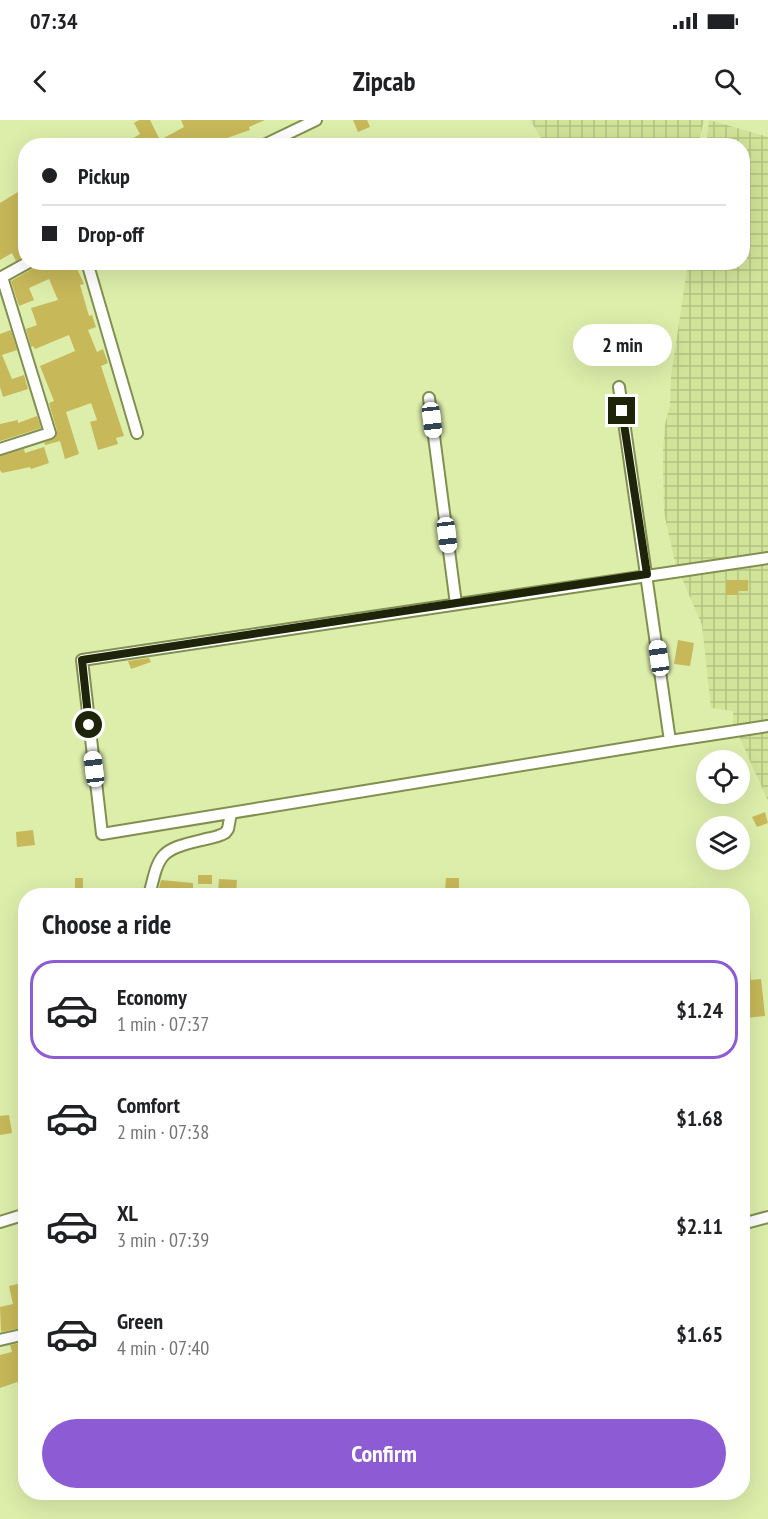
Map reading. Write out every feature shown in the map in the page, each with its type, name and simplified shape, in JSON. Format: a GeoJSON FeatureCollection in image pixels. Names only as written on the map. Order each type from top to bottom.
{"type":"FeatureCollection","features":[{"type":"Feature","properties":{"kind":"street"},"geometry":{"type":"LineString","coordinates":[[279,138],[316,120]]}},
{"type":"Feature","properties":{"kind":"street"},"geometry":{"type":"LineString","coordinates":[[0,449],[50,433],[1,278],[18,268]]}},
{"type":"Feature","properties":{"kind":"street"},"geometry":{"type":"LineString","coordinates":[[89,270],[137,433]]}},
{"type":"Feature","properties":{"kind":"street"},"geometry":{"type":"LineString","coordinates":[[619,387],[670,741]]}},
{"type":"Feature","properties":{"kind":"street"},"geometry":{"type":"LineString","coordinates":[[429,398],[456,604]]}},
{"type":"Feature","properties":{"kind":"street"},"geometry":{"type":"LineString","coordinates":[[768,558],[647,574],[82,660],[102,834],[768,726]]}},
{"type":"Feature","properties":{"kind":"street"},"geometry":{"type":"LineString","coordinates":[[151,888],[156,865],[165,852],[178,845],[225,833],[231,813]]}},
{"type":"Feature","properties":{"kind":"street"},"geometry":{"type":"LineString","coordinates":[[0,1222],[18,1216]]}},
{"type":"Feature","properties":{"kind":"street"},"geometry":{"type":"LineString","coordinates":[[750,1222],[768,1217]]}},
{"type":"Feature","properties":{"kind":"street"},"geometry":{"type":"LineString","coordinates":[[0,1340],[18,1336]]}},
{"type":"Feature","properties":{"kind":"shaded area"},"geometry":{"type":"Polygon","coordinates":[[[530,120],[704,120],[700,138],[541,138],[530,120]]]}},
{"type":"Feature","properties":{"kind":"shaded area"},"geometry":{"type":"Polygon","coordinates":[[[709,120],[768,137],[768,801],[750,761],[750,750],[745,750],[733,723],[733,711],[711,708],[702,625],[675,562],[664,513],[665,424],[670,406],[671,376],[687,270],[750,270],[750,138],[707,138],[709,120]]]}},
{"type":"Feature","properties":{"kind":"building"},"geometry":{"type":"Polygon","coordinates":[[[139,120],[150,120],[159,138],[133,138],[140,134],[134,123],[139,120]]]}},
{"type":"Feature","properties":{"kind":"building"},"geometry":{"type":"Polygon","coordinates":[[[181,120],[265,120],[249,127],[250,130],[227,138],[164,138],[184,127],[181,120]]]}},
{"type":"Feature","properties":{"kind":"building"},"geometry":{"type":"Polygon","coordinates":[[[353,120],[367,120],[370,127],[358,132],[353,120]]]}},
{"type":"Feature","properties":{"kind":"building"},"geometry":{"type":"Polygon","coordinates":[[[18,192],[18,260],[16,261],[12,253],[0,260],[0,203],[18,192]]]}},
{"type":"Feature","properties":{"kind":"building"},"geometry":{"type":"Polygon","coordinates":[[[30,270],[78,270],[84,284],[80,285],[89,316],[92,315],[96,327],[88,330],[97,352],[103,349],[108,363],[101,366],[124,436],[116,438],[118,444],[98,450],[90,422],[97,420],[91,403],[66,412],[79,454],[65,459],[60,441],[45,445],[44,443],[55,438],[57,431],[49,403],[54,401],[40,366],[75,351],[69,335],[35,349],[31,347],[26,329],[37,325],[31,308],[58,300],[49,279],[29,288],[34,300],[19,306],[11,281],[30,270]]]}},
{"type":"Feature","properties":{"kind":"building"},"geometry":{"type":"Polygon","coordinates":[[[11,330],[17,350],[2,355],[12,379],[24,375],[28,389],[3,397],[0,387],[0,334],[11,330]]]}},
{"type":"Feature","properties":{"kind":"building"},"geometry":{"type":"Polygon","coordinates":[[[37,416],[41,428],[0,441],[0,424],[18,420],[18,423],[37,416]]]}},
{"type":"Feature","properties":{"kind":"building"},"geometry":{"type":"Polygon","coordinates":[[[44,447],[49,463],[31,469],[30,467],[2,473],[0,470],[0,456],[24,449],[25,453],[44,447]]]}},
{"type":"Feature","properties":{"kind":"building"},"geometry":{"type":"Polygon","coordinates":[[[726,580],[748,580],[748,591],[738,591],[738,595],[726,595],[726,580]]]}},
{"type":"Feature","properties":{"kind":"building"},"geometry":{"type":"Polygon","coordinates":[[[678,640],[694,643],[690,666],[674,664],[678,640]]]}},
{"type":"Feature","properties":{"kind":"building"},"geometry":{"type":"Polygon","coordinates":[[[149,658],[151,662],[131,669],[128,661],[149,658]]]}},
{"type":"Feature","properties":{"kind":"building"},"geometry":{"type":"Polygon","coordinates":[[[765,812],[768,823],[757,827],[752,817],[765,812]]]}},
{"type":"Feature","properties":{"kind":"building"},"geometry":{"type":"Polygon","coordinates":[[[33,830],[35,845],[17,847],[16,832],[33,830]]]}},
{"type":"Feature","properties":{"kind":"building"},"geometry":{"type":"Polygon","coordinates":[[[198,875],[212,875],[212,884],[198,884],[198,875]]]}},
{"type":"Feature","properties":{"kind":"building"},"geometry":{"type":"Polygon","coordinates":[[[75,878],[83,878],[83,888],[75,888],[75,878]]]}},
{"type":"Feature","properties":{"kind":"building"},"geometry":{"type":"Polygon","coordinates":[[[446,878],[459,878],[459,888],[445,888],[446,878]]]}},
{"type":"Feature","properties":{"kind":"building"},"geometry":{"type":"Polygon","coordinates":[[[219,879],[237,880],[236,888],[218,888],[219,879]]]}},
{"type":"Feature","properties":{"kind":"building"},"geometry":{"type":"Polygon","coordinates":[[[161,880],[193,883],[193,888],[159,888],[161,880]]]}},
{"type":"Feature","properties":{"kind":"building"},"geometry":{"type":"Polygon","coordinates":[[[750,968],[751,980],[761,979],[765,1016],[750,1018],[750,968]]]}},
{"type":"Feature","properties":{"kind":"building"},"geometry":{"type":"Polygon","coordinates":[[[9,1115],[12,1133],[0,1135],[0,1116],[9,1115]]]}},
{"type":"Feature","properties":{"kind":"building"},"geometry":{"type":"Polygon","coordinates":[[[18,1284],[18,1329],[1,1332],[0,1307],[13,1304],[9,1286],[18,1284]]]}},
{"type":"Feature","properties":{"kind":"building"},"geometry":{"type":"Polygon","coordinates":[[[18,1343],[18,1382],[0,1388],[0,1355],[12,1352],[10,1345],[18,1343]]]}},
{"type":"Feature","properties":{"kind":"route"},"geometry":{"type":"LineString","coordinates":[[89,725],[82,660],[647,574],[622,411]]}}]}
